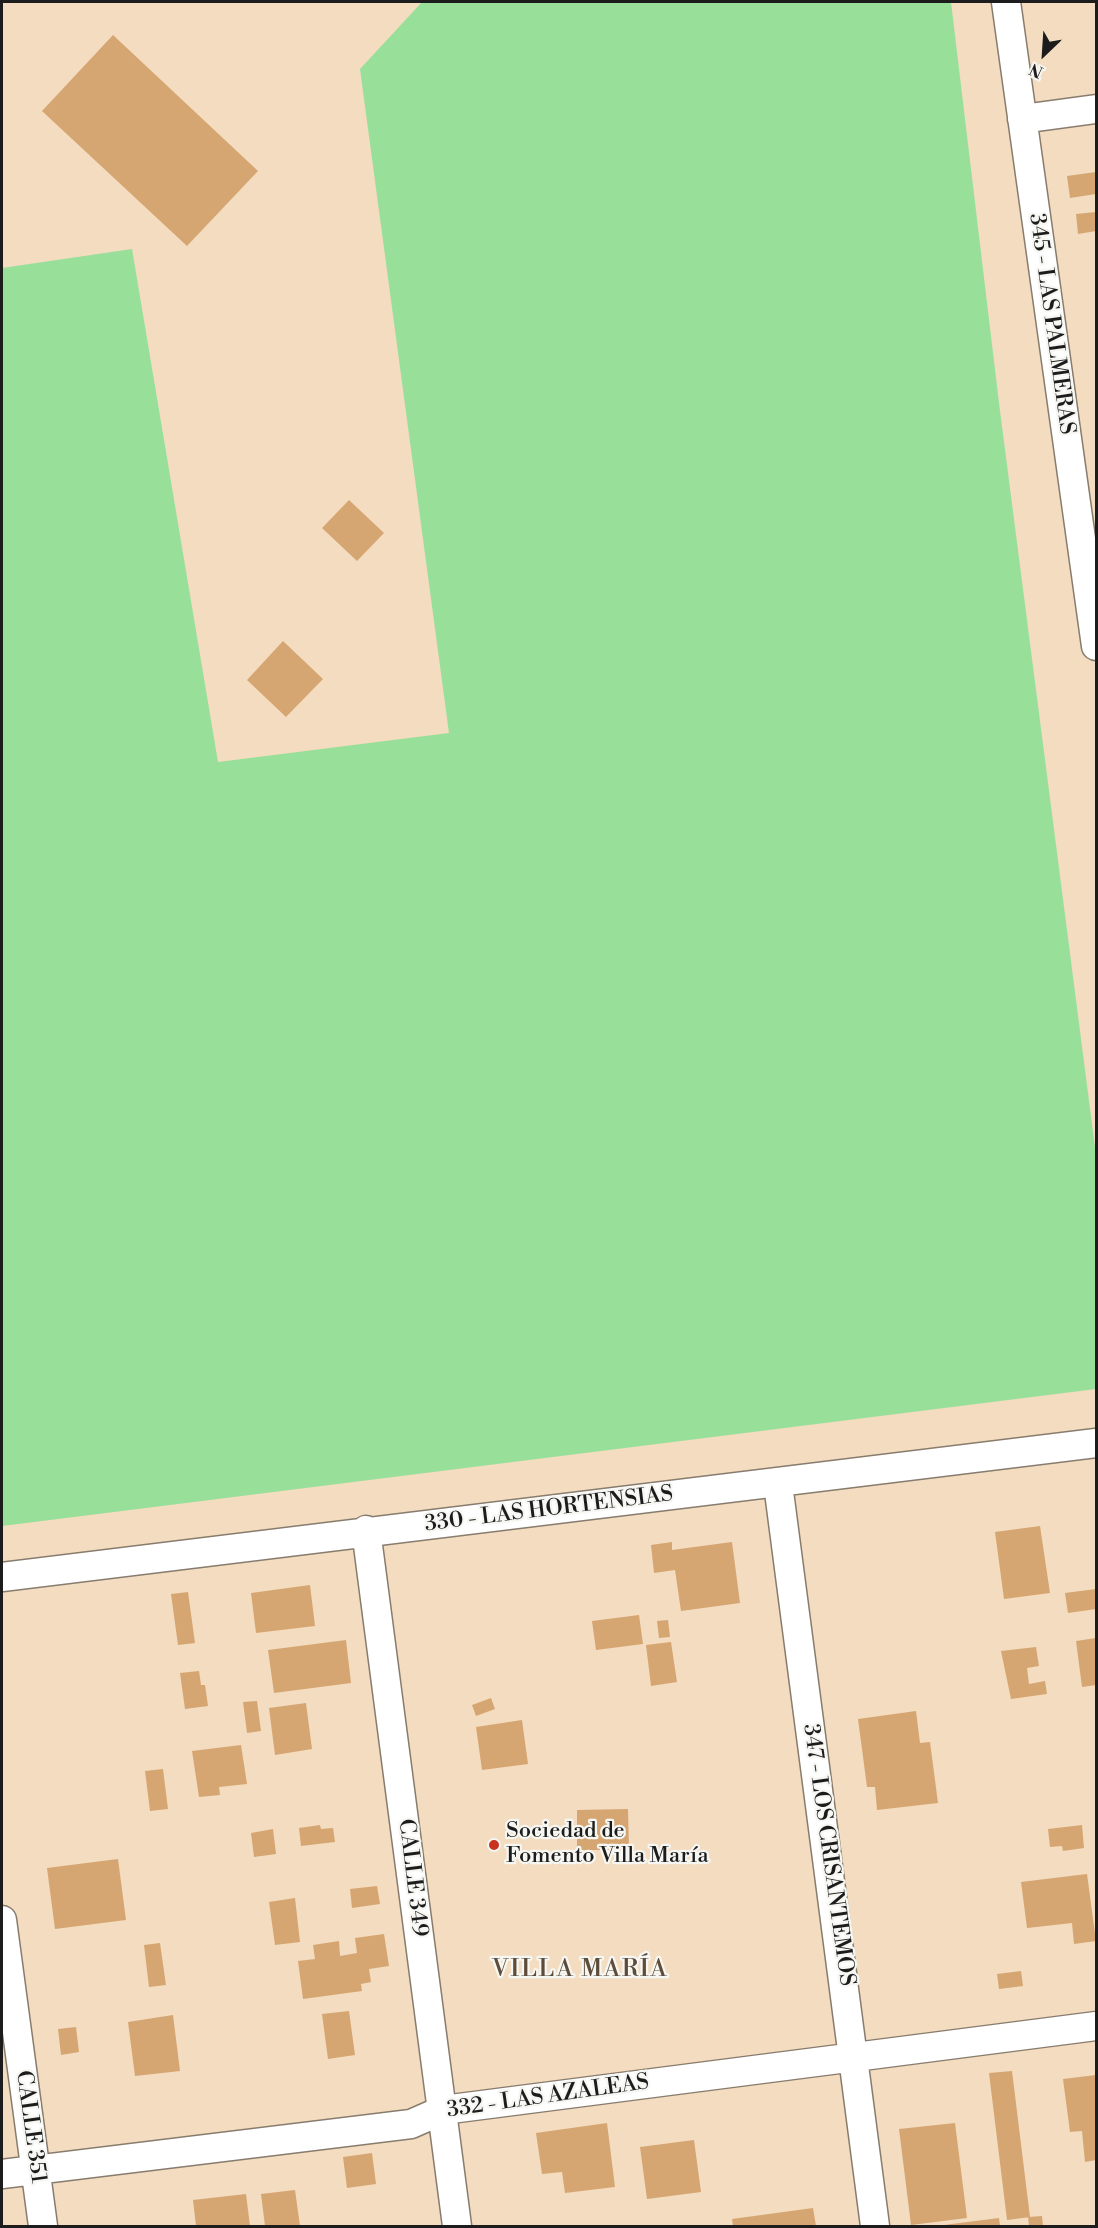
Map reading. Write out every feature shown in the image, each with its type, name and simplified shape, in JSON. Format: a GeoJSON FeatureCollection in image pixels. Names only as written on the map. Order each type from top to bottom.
{"type":"FeatureCollection","features":[{"type":"Feature","properties":{"kind":"street","name":"345 - LAS PALMERAS"},"geometry":{"type":"LineString","coordinates":[[1006,2],[1096,646]]}},
{"type":"Feature","properties":{"kind":"street"},"geometry":{"type":"LineString","coordinates":[[1022,119],[1096,110]]}},
{"type":"Feature","properties":{"kind":"street","name":"330 - LAS HORTENSIAS"},"geometry":{"type":"LineString","coordinates":[[2,1577],[366,1530],[778,1484],[1096,1443]]}},
{"type":"Feature","properties":{"kind":"street","name":"347 - LOS CRISANTEMOS"},"geometry":{"type":"LineString","coordinates":[[778,1484],[875,2226]]}},
{"type":"Feature","properties":{"kind":"street","name":"CALLE 349"},"geometry":{"type":"LineString","coordinates":[[366,1530],[457,2226]]}},
{"type":"Feature","properties":{"kind":"street","name":"CALLE 351"},"geometry":{"type":"LineString","coordinates":[[2,1920],[43,2226]]}},
{"type":"Feature","properties":{"kind":"street","name":"332 - LAS AZALEAS"},"geometry":{"type":"LineString","coordinates":[[2,2174],[411,2124],[443,2110],[1096,2026]]}},
{"type":"Feature","properties":{"kind":"green space"},"geometry":{"type":"Polygon","coordinates":[[[422,2],[951,2],[999,403],[1096,1155],[1096,1389],[2,1526],[2,268],[132,249],[218,762],[449,733],[360,69],[422,2]]]}},
{"type":"Feature","properties":{"kind":"building"},"geometry":{"type":"Polygon","coordinates":[[[113,35],[258,171],[187,246],[42,111],[113,35]]]}},
{"type":"Feature","properties":{"kind":"building"},"geometry":{"type":"Polygon","coordinates":[[[1096,172],[1096,194],[1070,198],[1067,176],[1096,172]]]}},
{"type":"Feature","properties":{"kind":"building"},"geometry":{"type":"Polygon","coordinates":[[[1096,212],[1096,231],[1078,234],[1076,214],[1096,212]]]}},
{"type":"Feature","properties":{"kind":"building"},"geometry":{"type":"Polygon","coordinates":[[[349,500],[384,533],[357,561],[322,528],[349,500]]]}},
{"type":"Feature","properties":{"kind":"building"},"geometry":{"type":"Polygon","coordinates":[[[283,641],[323,679],[286,717],[247,680],[283,641]]]}},
{"type":"Feature","properties":{"kind":"building"},"geometry":{"type":"Polygon","coordinates":[[[1040,1526],[1050,1593],[1004,1599],[995,1532],[1040,1526]]]}},
{"type":"Feature","properties":{"kind":"building"},"geometry":{"type":"Polygon","coordinates":[[[672,1542],[672,1550],[732,1542],[740,1603],[681,1611],[675,1570],[654,1573],[651,1545],[672,1542]]]}},
{"type":"Feature","properties":{"kind":"building"},"geometry":{"type":"Polygon","coordinates":[[[310,1585],[315,1626],[256,1633],[251,1593],[310,1585]]]}},
{"type":"Feature","properties":{"kind":"building"},"geometry":{"type":"Polygon","coordinates":[[[1096,1589],[1096,1609],[1068,1613],[1065,1593],[1096,1589]]]}},
{"type":"Feature","properties":{"kind":"building"},"geometry":{"type":"Polygon","coordinates":[[[188,1592],[195,1643],[178,1645],[171,1594],[188,1592]]]}},
{"type":"Feature","properties":{"kind":"building"},"geometry":{"type":"Polygon","coordinates":[[[639,1615],[643,1644],[596,1650],[592,1621],[639,1615]]]}},
{"type":"Feature","properties":{"kind":"building"},"geometry":{"type":"Polygon","coordinates":[[[668,1620],[670,1637],[659,1638],[657,1621],[668,1620]]]}},
{"type":"Feature","properties":{"kind":"building"},"geometry":{"type":"Polygon","coordinates":[[[1096,1638],[1096,1685],[1082,1687],[1076,1641],[1096,1638]]]}},
{"type":"Feature","properties":{"kind":"building"},"geometry":{"type":"Polygon","coordinates":[[[346,1640],[351,1683],[274,1693],[268,1650],[346,1640]]]}},
{"type":"Feature","properties":{"kind":"building"},"geometry":{"type":"Polygon","coordinates":[[[671,1642],[677,1682],[651,1686],[646,1645],[671,1642]]]}},
{"type":"Feature","properties":{"kind":"building"},"geometry":{"type":"Polygon","coordinates":[[[1036,1647],[1039,1666],[1027,1668],[1029,1684],[1045,1681],[1047,1694],[1011,1699],[1001,1651],[1036,1647]]]}},
{"type":"Feature","properties":{"kind":"building"},"geometry":{"type":"Polygon","coordinates":[[[199,1671],[201,1685],[205,1685],[208,1706],[185,1709],[180,1673],[199,1671]]]}},
{"type":"Feature","properties":{"kind":"building"},"geometry":{"type":"Polygon","coordinates":[[[491,1698],[495,1709],[476,1716],[472,1705],[491,1698]]]}},
{"type":"Feature","properties":{"kind":"building"},"geometry":{"type":"Polygon","coordinates":[[[257,1701],[261,1731],[247,1733],[243,1702],[257,1701]]]}},
{"type":"Feature","properties":{"kind":"building"},"geometry":{"type":"Polygon","coordinates":[[[306,1703],[312,1749],[275,1755],[269,1708],[306,1703]]]}},
{"type":"Feature","properties":{"kind":"building"},"geometry":{"type":"Polygon","coordinates":[[[916,1711],[920,1743],[930,1742],[938,1803],[877,1810],[875,1787],[867,1787],[858,1719],[916,1711]]]}},
{"type":"Feature","properties":{"kind":"building"},"geometry":{"type":"Polygon","coordinates":[[[522,1720],[528,1764],[482,1770],[476,1727],[522,1720]]]}},
{"type":"Feature","properties":{"kind":"building"},"geometry":{"type":"Polygon","coordinates":[[[241,1745],[247,1784],[219,1787],[220,1795],[199,1797],[192,1751],[241,1745]]]}},
{"type":"Feature","properties":{"kind":"building"},"geometry":{"type":"Polygon","coordinates":[[[163,1769],[168,1809],[150,1811],[145,1771],[163,1769]]]}},
{"type":"Feature","properties":{"kind":"building"},"geometry":{"type":"Polygon","coordinates":[[[628,1809],[629,1850],[577,1850],[577,1810],[628,1809]]]}},
{"type":"Feature","properties":{"kind":"building"},"geometry":{"type":"Polygon","coordinates":[[[320,1825],[321,1829],[333,1828],[335,1842],[301,1846],[299,1828],[320,1825]]]}},
{"type":"Feature","properties":{"kind":"building"},"geometry":{"type":"Polygon","coordinates":[[[1082,1825],[1084,1848],[1063,1851],[1062,1846],[1050,1847],[1048,1829],[1082,1825]]]}},
{"type":"Feature","properties":{"kind":"building"},"geometry":{"type":"Polygon","coordinates":[[[273,1829],[276,1854],[254,1857],[251,1833],[273,1829]]]}},
{"type":"Feature","properties":{"kind":"building"},"geometry":{"type":"Polygon","coordinates":[[[118,1859],[126,1920],[55,1929],[47,1868],[118,1859]]]}},
{"type":"Feature","properties":{"kind":"building"},"geometry":{"type":"Polygon","coordinates":[[[1087,1874],[1096,1941],[1074,1944],[1072,1923],[1027,1928],[1021,1882],[1087,1874]]]}},
{"type":"Feature","properties":{"kind":"building"},"geometry":{"type":"Polygon","coordinates":[[[377,1886],[380,1904],[352,1908],[350,1889],[377,1886]]]}},
{"type":"Feature","properties":{"kind":"building"},"geometry":{"type":"Polygon","coordinates":[[[295,1898],[300,1942],[275,1945],[269,1902],[295,1898]]]}},
{"type":"Feature","properties":{"kind":"building"},"geometry":{"type":"Polygon","coordinates":[[[384,1934],[389,1966],[369,1969],[371,1982],[361,1984],[362,1991],[303,1999],[298,1961],[315,1959],[313,1945],[339,1941],[340,1956],[357,1953],[355,1938],[384,1934]]]}},
{"type":"Feature","properties":{"kind":"building"},"geometry":{"type":"Polygon","coordinates":[[[160,1943],[166,1985],[149,1987],[144,1945],[160,1943]]]}},
{"type":"Feature","properties":{"kind":"building"},"geometry":{"type":"Polygon","coordinates":[[[1021,1971],[1023,1986],[999,1989],[997,1974],[1021,1971]]]}},
{"type":"Feature","properties":{"kind":"building"},"geometry":{"type":"Polygon","coordinates":[[[349,2011],[355,2055],[328,2059],[322,2014],[349,2011]]]}},
{"type":"Feature","properties":{"kind":"building"},"geometry":{"type":"Polygon","coordinates":[[[173,2015],[180,2071],[135,2076],[128,2022],[173,2015]]]}},
{"type":"Feature","properties":{"kind":"building"},"geometry":{"type":"Polygon","coordinates":[[[76,2027],[79,2052],[61,2055],[58,2029],[76,2027]]]}},
{"type":"Feature","properties":{"kind":"building"},"geometry":{"type":"Polygon","coordinates":[[[1012,2071],[1030,2217],[1007,2220],[989,2073],[1012,2071]]]}},
{"type":"Feature","properties":{"kind":"building"},"geometry":{"type":"Polygon","coordinates":[[[1096,2075],[1096,2160],[1085,2162],[1082,2131],[1070,2132],[1063,2079],[1096,2075]]]}},
{"type":"Feature","properties":{"kind":"building"},"geometry":{"type":"Polygon","coordinates":[[[607,2123],[615,2187],[565,2193],[562,2172],[542,2174],[536,2133],[607,2123]]]}},
{"type":"Feature","properties":{"kind":"building"},"geometry":{"type":"Polygon","coordinates":[[[955,2123],[967,2218],[911,2225],[899,2129],[955,2123]]]}},
{"type":"Feature","properties":{"kind":"building"},"geometry":{"type":"Polygon","coordinates":[[[694,2140],[701,2192],[647,2199],[640,2147],[694,2140]]]}},
{"type":"Feature","properties":{"kind":"building"},"geometry":{"type":"Polygon","coordinates":[[[372,2153],[376,2184],[347,2188],[343,2157],[372,2153]]]}},
{"type":"Feature","properties":{"kind":"building"},"geometry":{"type":"Polygon","coordinates":[[[295,2190],[300,2226],[265,2226],[261,2194],[295,2190]]]}},
{"type":"Feature","properties":{"kind":"building"},"geometry":{"type":"Polygon","coordinates":[[[246,2194],[250,2226],[196,2226],[193,2200],[246,2194]]]}},
{"type":"Feature","properties":{"kind":"building"},"geometry":{"type":"Polygon","coordinates":[[[813,2208],[816,2226],[733,2226],[732,2219],[813,2208]]]}},
{"type":"Feature","properties":{"kind":"building"},"geometry":{"type":"Polygon","coordinates":[[[1042,2216],[1043,2226],[1029,2226],[1028,2217],[1042,2216]]]}},
{"type":"Feature","properties":{"kind":"building"},"geometry":{"type":"Polygon","coordinates":[[[999,2218],[1000,2226],[944,2226],[944,2225],[999,2218]]]}},
{"type":"Feature","properties":{"kind":"place","name":"Sociedad de Fomento Villa María"},"geometry":{"type":"Point","coordinates":[494,1845]}},
{"type":"Feature","properties":{"kind":"district","name":"VILLA MARÍA"},"geometry":{"type":"Point","coordinates":[580,1970]}}]}
